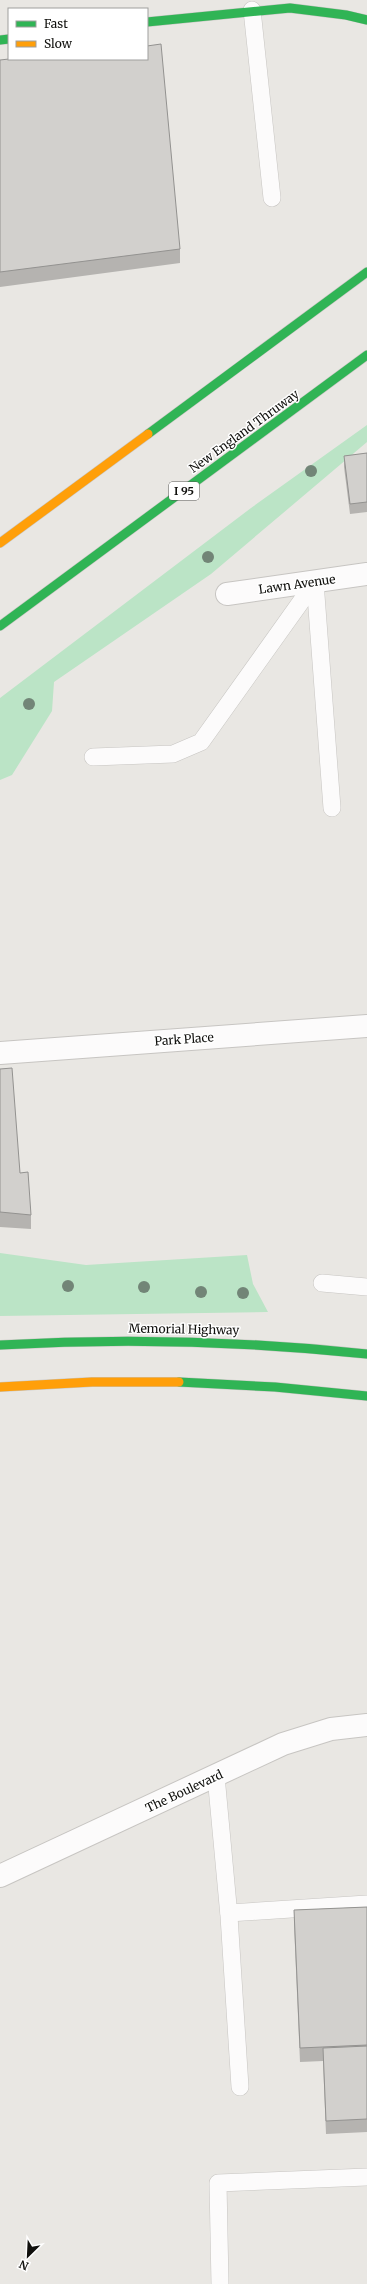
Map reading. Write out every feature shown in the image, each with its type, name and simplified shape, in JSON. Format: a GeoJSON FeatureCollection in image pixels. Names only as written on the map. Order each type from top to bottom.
{"type":"FeatureCollection","features":[{"type":"Feature","properties":{"kind":"main road"},"geometry":{"type":"LineString","coordinates":[[328,13],[340,6]]}},
{"type":"Feature","properties":{"kind":"main road"},"geometry":{"type":"LineString","coordinates":[[148,22],[252,10],[290,8],[367,20]]}},
{"type":"Feature","properties":{"kind":"main road"},"geometry":{"type":"LineString","coordinates":[[0,543],[367,272]]}},
{"type":"Feature","properties":{"kind":"main road","name":"New England Thruway"},"geometry":{"type":"LineString","coordinates":[[0,626],[367,355]]}},
{"type":"Feature","properties":{"kind":"main road"},"geometry":{"type":"LineString","coordinates":[[0,531],[67,494]]}},
{"type":"Feature","properties":{"kind":"main road","name":"Memorial Highway"},"geometry":{"type":"LineString","coordinates":[[0,1345],[66,1341],[176,1339],[283,1344],[367,1354]]}},
{"type":"Feature","properties":{"kind":"main road"},"geometry":{"type":"LineString","coordinates":[[0,1387],[93,1381],[202,1382],[320,1390],[367,1396]]}},
{"type":"Feature","properties":{"kind":"street","name":"Lawn Avenue"},"geometry":{"type":"LineString","coordinates":[[227,594],[367,574]]}},
{"type":"Feature","properties":{"kind":"street","name":"Park Place"},"geometry":{"type":"LineString","coordinates":[[0,1053],[367,1026]]}},
{"type":"Feature","properties":{"kind":"street","name":"The Boulevard"},"geometry":{"type":"LineString","coordinates":[[2,1877],[283,1744],[332,1729],[367,1725]]}},
{"type":"Feature","properties":{"kind":"lane"},"geometry":{"type":"LineString","coordinates":[[252,10],[272,198]]}},
{"type":"Feature","properties":{"kind":"lane"},"geometry":{"type":"LineString","coordinates":[[93,757],[173,754],[201,742],[315,582]]}},
{"type":"Feature","properties":{"kind":"lane"},"geometry":{"type":"LineString","coordinates":[[315,582],[332,808]]}},
{"type":"Feature","properties":{"kind":"lane"},"geometry":{"type":"LineString","coordinates":[[322,1283],[367,1287]]}},
{"type":"Feature","properties":{"kind":"lane"},"geometry":{"type":"LineString","coordinates":[[216,1776],[229,1913],[240,2087]]}},
{"type":"Feature","properties":{"kind":"lane"},"geometry":{"type":"LineString","coordinates":[[229,1913],[367,1904]]}},
{"type":"Feature","properties":{"kind":"lane"},"geometry":{"type":"LineString","coordinates":[[220,2284],[218,2183],[367,2177]]}},
{"type":"Feature","properties":{"kind":"green space"},"geometry":{"type":"Polygon","coordinates":[[[367,425],[367,442],[211,574],[54,682],[52,711],[12,775],[0,780],[0,698],[251,508],[367,425]]]}},
{"type":"Feature","properties":{"kind":"green space"},"geometry":{"type":"Polygon","coordinates":[[[0,1253],[86,1265],[247,1255],[253,1284],[268,1312],[0,1316],[0,1253]]]}},
{"type":"Feature","properties":{"kind":"building"},"geometry":{"type":"Polygon","coordinates":[[[161,44],[180,249],[0,272],[0,60],[148,60],[148,46],[161,44]]]}},
{"type":"Feature","properties":{"kind":"building"},"geometry":{"type":"Polygon","coordinates":[[[367,453],[367,502],[350,504],[344,456],[367,453]]]}},
{"type":"Feature","properties":{"kind":"building"},"geometry":{"type":"Polygon","coordinates":[[[12,1068],[20,1173],[28,1172],[31,1215],[0,1212],[0,1069],[12,1068]]]}},
{"type":"Feature","properties":{"kind":"building"},"geometry":{"type":"Polygon","coordinates":[[[367,1907],[367,2045],[300,2048],[294,1910],[367,1907]]]}},
{"type":"Feature","properties":{"kind":"building"},"geometry":{"type":"Polygon","coordinates":[[[367,2046],[367,2119],[326,2121],[323,2048],[367,2046]]]}},
{"type":"Feature","properties":{"kind":"traffic: fast"},"geometry":{"type":"LineString","coordinates":[[148,22],[290,8],[346,15],[367,20]]}},
{"type":"Feature","properties":{"kind":"traffic: fast"},"geometry":{"type":"LineString","coordinates":[[0,40],[8,39]]}},
{"type":"Feature","properties":{"kind":"traffic: fast"},"geometry":{"type":"LineString","coordinates":[[148,434],[367,272]]}},
{"type":"Feature","properties":{"kind":"traffic: fast"},"geometry":{"type":"LineString","coordinates":[[0,626],[367,355]]}},
{"type":"Feature","properties":{"kind":"traffic: fast"},"geometry":{"type":"LineString","coordinates":[[0,1345],[138,1341],[184,1342],[275,1346],[367,1354]]}},
{"type":"Feature","properties":{"kind":"traffic: fast"},"geometry":{"type":"LineString","coordinates":[[179,1382],[275,1387],[367,1396]]}},
{"type":"Feature","properties":{"kind":"traffic: slow"},"geometry":{"type":"LineString","coordinates":[[0,543],[148,434]]}},
{"type":"Feature","properties":{"kind":"traffic: slow"},"geometry":{"type":"LineString","coordinates":[[0,1387],[92,1382],[179,1382]]}}]}
